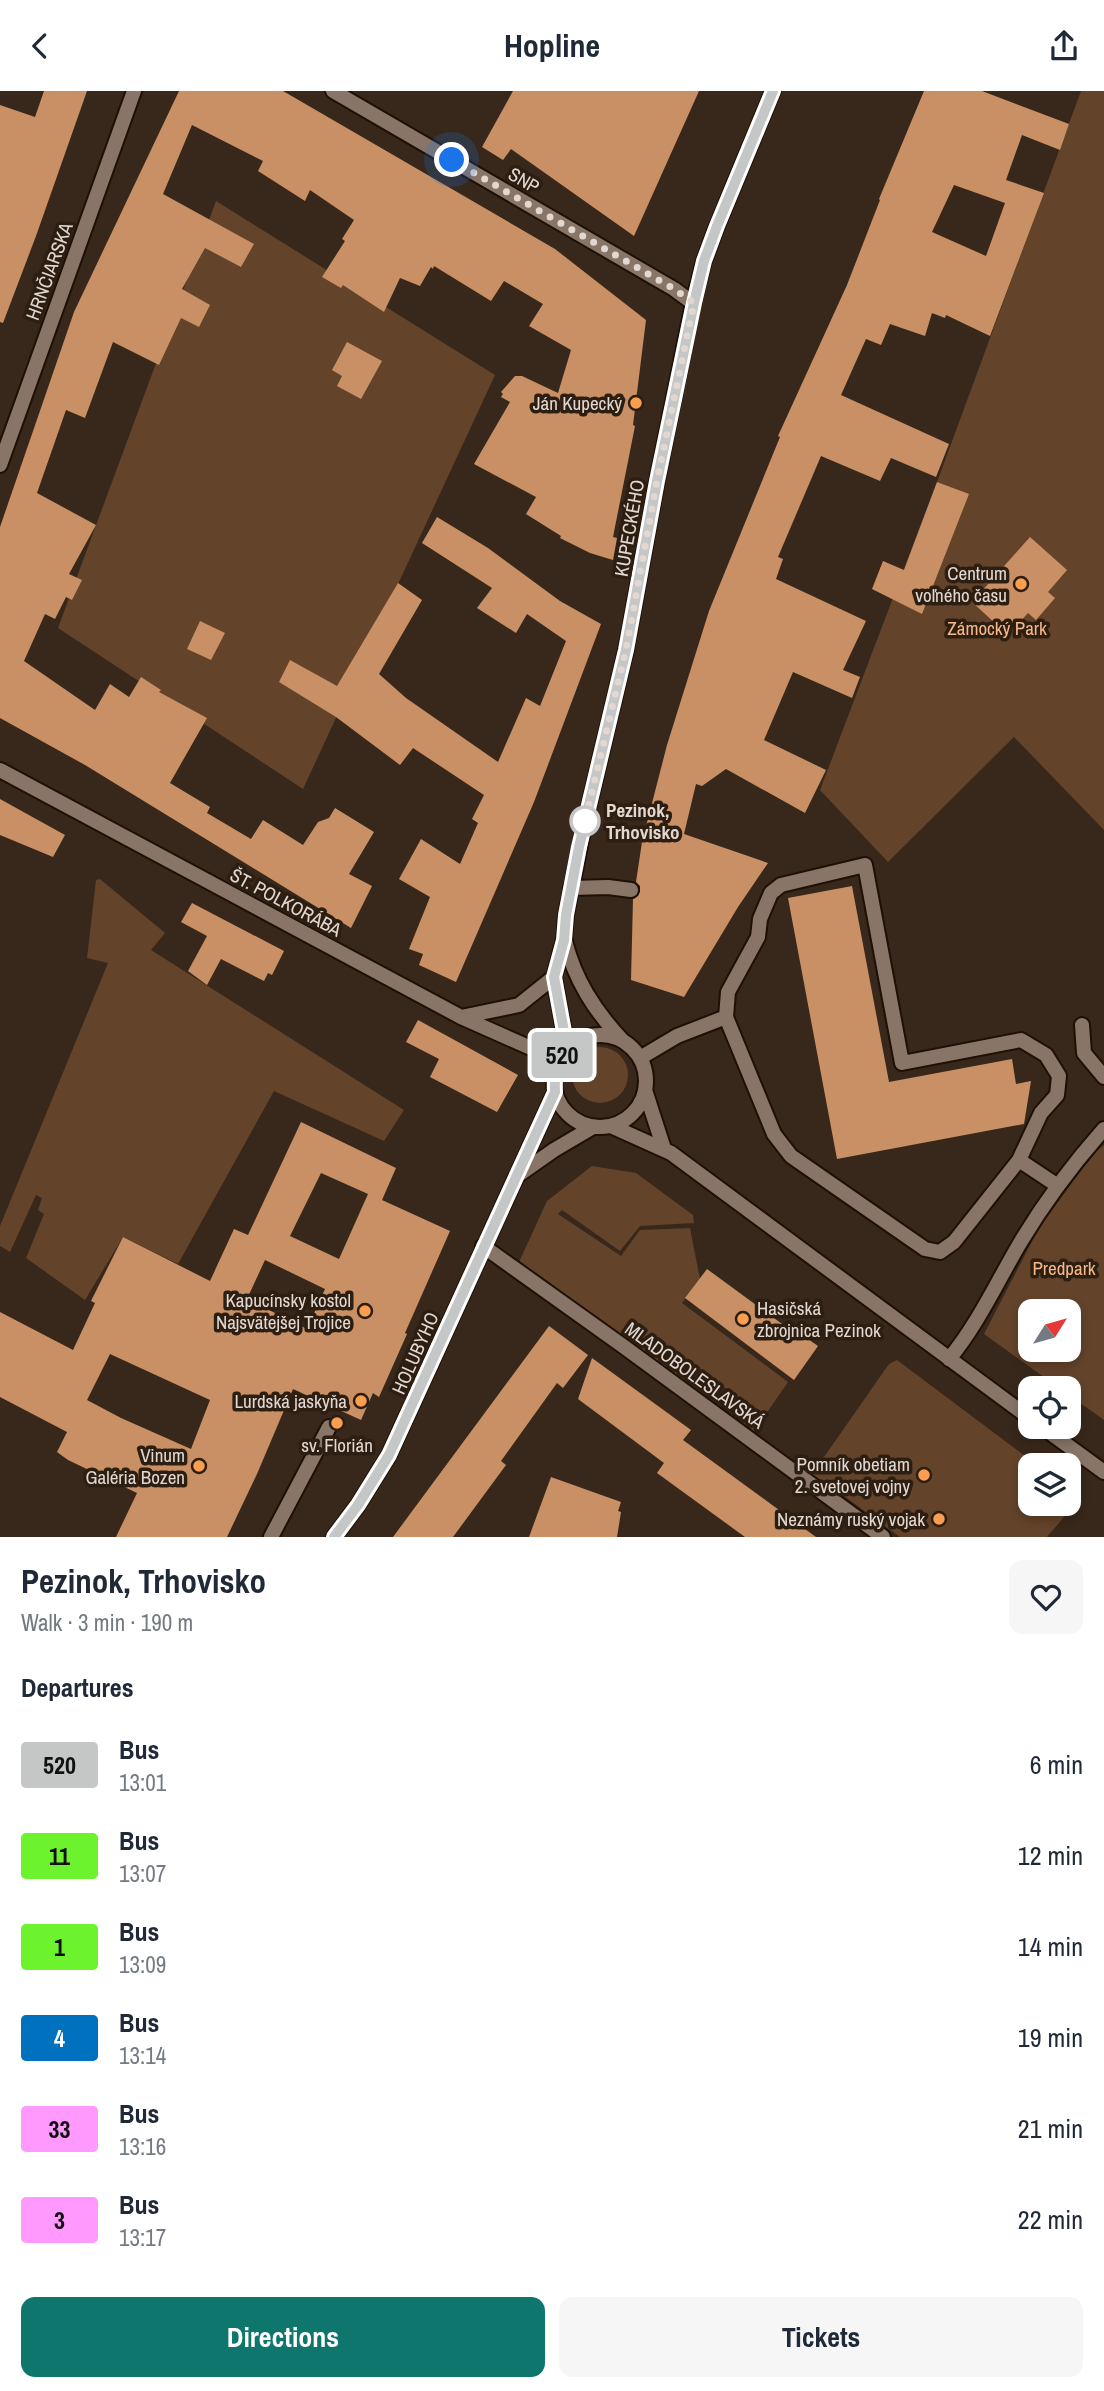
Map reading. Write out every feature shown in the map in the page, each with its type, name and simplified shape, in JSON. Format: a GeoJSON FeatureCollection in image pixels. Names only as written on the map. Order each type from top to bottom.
{"type":"FeatureCollection","features":[{"type":"Feature","properties":{"kind":"street","name":"HRNČIARSKA"},"geometry":{"type":"LineString","coordinates":[[0,465],[134,91]]}},
{"type":"Feature","properties":{"kind":"street","name":"SNP"},"geometry":{"type":"LineString","coordinates":[[333,91],[694,303]]}},
{"type":"Feature","properties":{"kind":"street","name":"KUPECKÉHO"},"geometry":{"type":"LineString","coordinates":[[567,1048],[554,977],[564,940],[571,888],[626,650],[694,303],[704,261],[717,226],[773,91]]}},
{"type":"Feature","properties":{"kind":"street","name":"ŠT. POLKORÁBA"},"geometry":{"type":"LineString","coordinates":[[0,770],[461,1017],[558,1061]]}},
{"type":"Feature","properties":{"kind":"street"},"geometry":{"type":"LineString","coordinates":[[865,865],[902,1063],[1021,1040],[1046,1055],[1059,1076],[1056,1095],[1041,1113],[1019,1160],[954,1242],[940,1252],[925,1249],[791,1156],[774,1134],[726,1017],[728,992],[758,937],[760,919],[771,893],[781,885],[865,865]]}},
{"type":"Feature","properties":{"kind":"street"},"geometry":{"type":"LineString","coordinates":[[571,888],[608,887],[631,890]]}},
{"type":"Feature","properties":{"kind":"street","name":"KUPECKÉHO"},"geometry":{"type":"LineString","coordinates":[[564,940],[583,990],[594,1008],[622,1040]]}},
{"type":"Feature","properties":{"kind":"street"},"geometry":{"type":"LineString","coordinates":[[461,1017],[519,1005],[554,977]]}},
{"type":"Feature","properties":{"kind":"street"},"geometry":{"type":"LineString","coordinates":[[640,1058],[677,1036],[726,1017]]}},
{"type":"Feature","properties":{"kind":"street"},"geometry":{"type":"LineString","coordinates":[[1082,1025],[1084,1053],[1104,1077]]}},
{"type":"Feature","properties":{"kind":"street"},"geometry":{"type":"LineString","coordinates":[[599,1035],[622,1040],[640,1058],[646,1079],[645,1090],[637,1109],[621,1122],[611,1126],[593,1127],[573,1118],[565,1111],[555,1092],[554,1076],[558,1061],[567,1048],[577,1041],[599,1035]]}},
{"type":"Feature","properties":{"kind":"street"},"geometry":{"type":"LineString","coordinates":[[645,1090],[664,1149]]}},
{"type":"Feature","properties":{"kind":"street","name":"HOLUBYHO"},"geometry":{"type":"LineString","coordinates":[[334,1537],[358,1505],[389,1455],[517,1176],[526,1150],[555,1092]]}},
{"type":"Feature","properties":{"kind":"street"},"geometry":{"type":"LineString","coordinates":[[611,1126],[626,1135],[664,1149],[1018,1409]]}},
{"type":"Feature","properties":{"kind":"street","name":"HOLUBYHO"},"geometry":{"type":"LineString","coordinates":[[517,1176],[561,1145],[593,1127]]}},
{"type":"Feature","properties":{"kind":"street"},"geometry":{"type":"LineString","coordinates":[[949,1359],[967,1338],[1022,1241],[1058,1187],[1104,1129]]}},
{"type":"Feature","properties":{"kind":"street"},"geometry":{"type":"LineString","coordinates":[[1019,1160],[1058,1187]]}},
{"type":"Feature","properties":{"kind":"street","name":"MLADOBOLESLAVSKÁ"},"geometry":{"type":"LineString","coordinates":[[483,1246],[883,1537]]}},
{"type":"Feature","properties":{"kind":"street"},"geometry":{"type":"LineString","coordinates":[[271,1537],[329,1427]]}},
{"type":"Feature","properties":{"kind":"street"},"geometry":{"type":"LineString","coordinates":[[1059,1439],[1104,1472]]}},
{"type":"Feature","properties":{"kind":"green space","name":"Zámocký Park"},"geometry":{"type":"Polygon","coordinates":[[[1081,91],[1104,91],[1104,830],[1014,737],[888,862],[820,790],[1081,91]]]}},
{"type":"Feature","properties":{"kind":"green space"},"geometry":{"type":"Polygon","coordinates":[[[216,201],[495,375],[303,789],[58,628],[216,201]]]}},
{"type":"Feature","properties":{"kind":"green space"},"geometry":{"type":"Polygon","coordinates":[[[100,879],[165,933],[151,950],[404,1110],[384,1141],[274,1091],[178,1264],[123,1237],[85,1300],[26,1258],[44,1214],[38,1210],[42,1198],[36,1195],[10,1252],[0,1246],[0,1226],[108,963],[87,958],[96,880],[100,879]]]}},
{"type":"Feature","properties":{"kind":"green space"},"geometry":{"type":"Polygon","coordinates":[[[594,1047],[606,1047],[620,1055],[628,1069],[626,1086],[620,1095],[606,1103],[594,1103],[577,1091],[572,1081],[572,1069],[584,1052],[594,1047]]]}},
{"type":"Feature","properties":{"kind":"green space","name":"Predpark"},"geometry":{"type":"Polygon","coordinates":[[[1104,1145],[1104,1420],[1081,1404],[1081,1376],[1042,1376],[1023,1362],[1082,1361],[1082,1299],[1018,1299],[1018,1358],[984,1334],[1040,1226],[1094,1153],[1104,1145]]]}},
{"type":"Feature","properties":{"kind":"green space"},"geometry":{"type":"Polygon","coordinates":[[[592,1166],[636,1173],[693,1215],[694,1223],[640,1226],[620,1251],[562,1210],[558,1214],[621,1256],[640,1230],[690,1228],[700,1279],[682,1303],[788,1382],[754,1431],[740,1421],[751,1406],[713,1379],[702,1394],[519,1262],[547,1201],[592,1166]]]}},
{"type":"Feature","properties":{"kind":"green space"},"geometry":{"type":"Polygon","coordinates":[[[897,1360],[1021,1453],[1018,1453],[1018,1516],[1065,1516],[1047,1537],[900,1537],[829,1485],[810,1477],[889,1364],[897,1360]]]}},
{"type":"Feature","properties":{"kind":"building"},"geometry":{"type":"Polygon","coordinates":[[[44,91],[87,91],[3,323],[0,322],[0,105],[35,117],[44,91]]]}},
{"type":"Feature","properties":{"kind":"building"},"geometry":{"type":"Polygon","coordinates":[[[179,91],[283,91],[555,249],[646,320],[635,426],[613,537],[617,538],[613,560],[590,553],[560,538],[561,536],[526,514],[536,497],[474,464],[510,402],[501,397],[501,392],[515,376],[522,376],[558,393],[571,350],[529,326],[543,304],[504,281],[491,301],[434,266],[420,286],[400,278],[384,312],[343,285],[341,288],[322,277],[345,241],[342,239],[354,220],[310,190],[305,201],[258,171],[263,161],[192,125],[163,194],[254,244],[241,267],[205,248],[182,289],[210,305],[199,327],[181,318],[159,365],[113,342],[85,418],[66,410],[37,493],[96,525],[69,574],[82,580],[72,600],[66,597],[55,619],[45,614],[24,661],[95,710],[110,684],[129,697],[141,677],[161,690],[159,692],[207,718],[170,783],[210,807],[207,813],[251,839],[263,820],[303,845],[318,822],[329,818],[335,808],[374,832],[349,874],[372,886],[351,928],[85,765],[0,718],[0,527],[74,312],[179,91]]]}},
{"type":"Feature","properties":{"kind":"building"},"geometry":{"type":"Polygon","coordinates":[[[513,91],[699,91],[634,236],[511,149],[503,160],[482,147],[513,91]]]}},
{"type":"Feature","properties":{"kind":"building"},"geometry":{"type":"Polygon","coordinates":[[[924,91],[982,91],[1069,124],[1060,150],[1022,135],[1006,180],[1044,193],[990,336],[946,315],[945,318],[932,313],[925,336],[890,324],[881,345],[866,339],[841,395],[949,444],[936,477],[891,458],[880,481],[821,456],[778,557],[783,559],[776,579],[866,621],[843,670],[860,677],[852,698],[793,672],[764,740],[826,770],[805,813],[726,769],[702,786],[696,784],[684,834],[768,863],[684,997],[631,980],[633,899],[640,892],[640,886],[636,882],[642,842],[667,745],[709,611],[780,437],[778,436],[847,285],[924,91]],[[954,185],[932,232],[986,256],[1005,203],[954,185]]]}},
{"type":"Feature","properties":{"kind":"building"},"geometry":{"type":"Polygon","coordinates":[[[347,342],[382,361],[361,399],[337,386],[342,376],[332,370],[347,342]]]}},
{"type":"Feature","properties":{"kind":"building"},"geometry":{"type":"Polygon","coordinates":[[[937,482],[969,494],[922,614],[872,589],[883,561],[904,570],[937,482]]]}},
{"type":"Feature","properties":{"kind":"building"},"geometry":{"type":"Polygon","coordinates":[[[437,517],[488,548],[560,601],[601,624],[534,802],[456,982],[419,965],[423,954],[409,949],[430,897],[399,879],[421,839],[460,864],[478,823],[472,819],[484,795],[413,748],[400,765],[336,717],[279,682],[290,660],[337,686],[398,583],[422,600],[379,674],[406,698],[498,762],[526,698],[540,706],[566,641],[527,614],[516,633],[477,608],[492,588],[422,543],[437,517]]]}},
{"type":"Feature","properties":{"kind":"building","name":"Centrum voľného času"},"geometry":{"type":"Polygon","coordinates":[[[1030,537],[1067,570],[1048,592],[1055,598],[1036,620],[1028,613],[1008,635],[972,602],[1030,537]]]}},
{"type":"Feature","properties":{"kind":"building"},"geometry":{"type":"Polygon","coordinates":[[[200,621],[225,633],[211,660],[187,649],[200,621]]]}},
{"type":"Feature","properties":{"kind":"building"},"geometry":{"type":"Polygon","coordinates":[[[0,799],[65,835],[53,857],[0,835],[0,799]]]}},
{"type":"Feature","properties":{"kind":"building"},"geometry":{"type":"Polygon","coordinates":[[[852,886],[889,1082],[1012,1059],[1016,1084],[1031,1081],[1024,1124],[837,1159],[788,898],[852,886]]]}},
{"type":"Feature","properties":{"kind":"building"},"geometry":{"type":"Polygon","coordinates":[[[192,903],[284,951],[272,975],[268,973],[264,981],[221,959],[207,985],[188,971],[207,936],[181,922],[192,903]]]}},
{"type":"Feature","properties":{"kind":"building"},"geometry":{"type":"Polygon","coordinates":[[[418,1020],[518,1075],[497,1112],[430,1077],[439,1059],[406,1042],[418,1020]]]}},
{"type":"Feature","properties":{"kind":"building"},"geometry":{"type":"Polygon","coordinates":[[[301,1122],[396,1168],[382,1200],[450,1231],[379,1397],[373,1393],[361,1420],[293,1389],[227,1537],[116,1537],[137,1493],[68,1460],[57,1452],[67,1432],[0,1397],[0,1312],[73,1350],[95,1303],[91,1301],[123,1237],[210,1281],[234,1229],[248,1235],[301,1122]],[[321,1173],[290,1236],[339,1259],[368,1194],[321,1173]],[[265,1260],[247,1299],[307,1329],[325,1289],[265,1260]],[[110,1354],[87,1400],[191,1449],[210,1400],[110,1354]]]}},
{"type":"Feature","properties":{"kind":"building","name":"Hasičská zbrojnica Pezinok"},"geometry":{"type":"Polygon","coordinates":[[[707,1269],[801,1338],[805,1337],[818,1346],[794,1380],[685,1298],[707,1269]]]}},
{"type":"Feature","properties":{"kind":"building"},"geometry":{"type":"Polygon","coordinates":[[[549,1326],[588,1355],[563,1388],[557,1383],[501,1461],[506,1465],[453,1537],[393,1537],[549,1326]]]}},
{"type":"Feature","properties":{"kind":"building"},"geometry":{"type":"Polygon","coordinates":[[[592,1358],[691,1430],[683,1440],[816,1537],[745,1537],[657,1473],[664,1463],[578,1399],[592,1358]]]}},
{"type":"Feature","properties":{"kind":"building"},"geometry":{"type":"Polygon","coordinates":[[[551,1477],[621,1502],[617,1537],[529,1537],[551,1477]]]}},
{"type":"Feature","properties":{"kind":"bus line","name":"520"},"geometry":{"type":"LineString","coordinates":[[334,1537],[358,1505],[389,1455],[517,1176],[526,1150],[555,1092],[554,1076],[558,1061],[567,1048],[554,977],[564,940],[579,847],[626,650],[694,303],[704,261],[717,226],[773,91]]}},
{"type":"Feature","properties":{"kind":"place","name":"Ján Kupecký"},"geometry":{"type":"Point","coordinates":[636,403]}},
{"type":"Feature","properties":{"kind":"place","name":"Centrum voľného času"},"geometry":{"type":"Point","coordinates":[1021,584]}},
{"type":"Feature","properties":{"kind":"place","name":"Pezinok, Trhovisko"},"geometry":{"type":"Point","coordinates":[585,821]}},
{"type":"Feature","properties":{"kind":"place","name":"Kapucínsky kostol Najsvätejšej Trojice"},"geometry":{"type":"Point","coordinates":[365,1311]}},
{"type":"Feature","properties":{"kind":"place","name":"Hasičská zbrojnica Pezinok"},"geometry":{"type":"Point","coordinates":[743,1319]}},
{"type":"Feature","properties":{"kind":"place","name":"Lurdská jaskyňa"},"geometry":{"type":"Point","coordinates":[361,1401]}},
{"type":"Feature","properties":{"kind":"place","name":"sv. Florián"},"geometry":{"type":"Point","coordinates":[337,1423]}},
{"type":"Feature","properties":{"kind":"place","name":"Vinum Galéria Bozen"},"geometry":{"type":"Point","coordinates":[199,1466]}},
{"type":"Feature","properties":{"kind":"place","name":"Pomník obetiam 2. svetovej vojny"},"geometry":{"type":"Point","coordinates":[924,1475]}},
{"type":"Feature","properties":{"kind":"place","name":"Neznámy ruský vojak"},"geometry":{"type":"Point","coordinates":[939,1519]}},
{"type":"Feature","properties":{"kind":"route"},"geometry":{"type":"LineString","coordinates":[[452,160],[694,303],[626,650],[585,821]]}}]}
